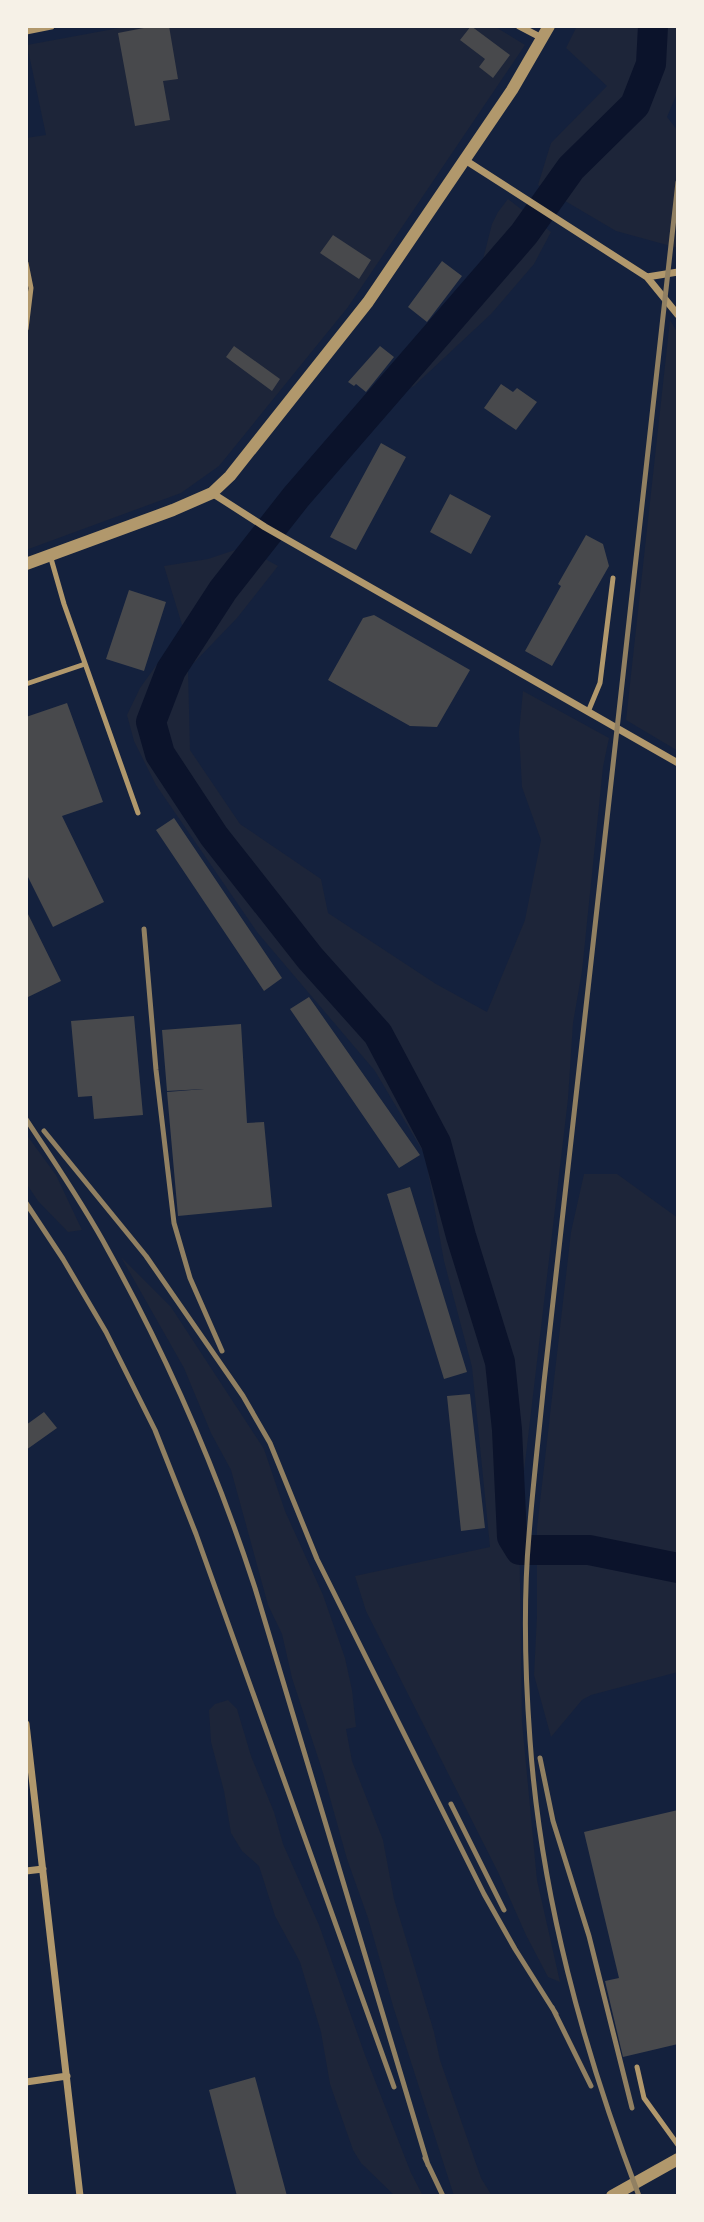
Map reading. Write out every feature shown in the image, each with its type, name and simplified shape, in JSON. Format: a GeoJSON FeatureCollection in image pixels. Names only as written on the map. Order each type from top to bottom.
{"type":"FeatureCollection","features":[{"type":"Feature","properties":{"kind":"street"},"geometry":{"type":"LineString","coordinates":[[26,31],[51,26]]}},
{"type":"Feature","properties":{"kind":"street"},"geometry":{"type":"LineString","coordinates":[[519,26],[543,39]]}},
{"type":"Feature","properties":{"kind":"street"},"geometry":{"type":"LineString","coordinates":[[26,564],[173,510],[212,493],[230,476],[361,311],[465,160],[550,26]]}},
{"type":"Feature","properties":{"kind":"street"},"geometry":{"type":"LineString","coordinates":[[465,160],[647,277],[678,315]]}},
{"type":"Feature","properties":{"kind":"street"},"geometry":{"type":"LineString","coordinates":[[647,277],[678,272]]}},
{"type":"Feature","properties":{"kind":"street"},"geometry":{"type":"LineString","coordinates":[[212,493],[678,763]]}},
{"type":"Feature","properties":{"kind":"street"},"geometry":{"type":"LineString","coordinates":[[26,1724],[80,2196]]}},
{"type":"Feature","properties":{"kind":"street"},"geometry":{"type":"LineString","coordinates":[[26,1871],[43,1868]]}},
{"type":"Feature","properties":{"kind":"street"},"geometry":{"type":"LineString","coordinates":[[26,2082],[67,2076]]}},
{"type":"Feature","properties":{"kind":"street"},"geometry":{"type":"LineString","coordinates":[[612,2196],[678,2160]]}},
{"type":"Feature","properties":{"kind":"lane"},"geometry":{"type":"LineString","coordinates":[[26,263],[31,288],[26,329]]}},
{"type":"Feature","properties":{"kind":"lane"},"geometry":{"type":"LineString","coordinates":[[50,555],[64,604],[138,813]]}},
{"type":"Feature","properties":{"kind":"lane"},"geometry":{"type":"LineString","coordinates":[[588,712],[600,683],[613,579]]}},
{"type":"Feature","properties":{"kind":"lane"},"geometry":{"type":"LineString","coordinates":[[26,684],[85,664]]}},
{"type":"Feature","properties":{"kind":"lane"},"geometry":{"type":"LineString","coordinates":[[637,2067],[644,2098],[678,2145]]}},
{"type":"Feature","properties":{"kind":"shaded area"},"geometry":{"type":"Polygon","coordinates":[[[130,26],[494,26],[525,45],[348,307],[219,466],[181,493],[26,550],[26,138],[46,135],[27,45],[130,26]]]}},
{"type":"Feature","properties":{"kind":"shaded area"},"geometry":{"type":"Polygon","coordinates":[[[577,26],[678,26],[678,91],[667,117],[678,131],[678,248],[616,231],[538,185],[551,143],[607,86],[566,48],[577,26]]]}},
{"type":"Feature","properties":{"kind":"shaded area"},"geometry":{"type":"Polygon","coordinates":[[[508,199],[551,232],[534,264],[491,314],[414,386],[399,394],[388,395],[387,387],[482,263],[492,224],[508,199]]]}},
{"type":"Feature","properties":{"kind":"shaded area"},"geometry":{"type":"Polygon","coordinates":[[[670,320],[678,339],[678,751],[626,720],[670,320]]]}},
{"type":"Feature","properties":{"kind":"shaded area"},"geometry":{"type":"Polygon","coordinates":[[[238,549],[256,554],[278,566],[237,618],[188,669],[190,750],[240,824],[321,879],[328,913],[436,984],[487,1012],[525,920],[541,840],[522,787],[519,732],[523,691],[609,738],[603,767],[582,971],[573,1023],[568,1099],[519,1514],[522,1722],[537,1880],[560,1982],[548,1977],[526,1935],[498,1872],[366,1611],[355,1576],[490,1547],[472,1367],[444,1261],[425,1155],[375,1071],[257,932],[156,785],[134,741],[127,715],[140,688],[183,628],[164,566],[208,559],[238,549]]]}},
{"type":"Feature","properties":{"kind":"shaded area"},"geometry":{"type":"Polygon","coordinates":[[[26,1134],[56,1175],[82,1230],[68,1232],[38,1201],[26,1183],[26,1134]]]}},
{"type":"Feature","properties":{"kind":"shaded area"},"geometry":{"type":"Polygon","coordinates":[[[584,1174],[617,1174],[678,1218],[678,1672],[591,1695],[582,1700],[551,1737],[534,1675],[537,1528],[571,1232],[584,1174]]]}},
{"type":"Feature","properties":{"kind":"shaded area"},"geometry":{"type":"Polygon","coordinates":[[[121,1257],[171,1307],[264,1449],[285,1511],[323,1595],[345,1658],[352,1690],[356,1727],[346,1729],[352,1761],[383,1840],[394,1899],[440,2060],[481,2178],[492,2196],[454,2196],[393,2006],[368,1918],[347,1859],[292,1678],[282,1634],[268,1605],[231,1470],[211,1433],[184,1368],[121,1257]]]}},
{"type":"Feature","properties":{"kind":"shaded area"},"geometry":{"type":"Polygon","coordinates":[[[228,1700],[237,1709],[283,1844],[319,1925],[365,2055],[411,2173],[423,2196],[395,2196],[361,2163],[353,2150],[330,2084],[321,2032],[300,1962],[275,1916],[259,1866],[242,1851],[231,1833],[224,1791],[211,1742],[209,1710],[215,1704],[228,1700]]]}},
{"type":"Feature","properties":{"kind":"building"},"geometry":{"type":"Polygon","coordinates":[[[169,26],[178,79],[163,81],[170,120],[135,126],[118,33],[169,26]]]}},
{"type":"Feature","properties":{"kind":"building"},"geometry":{"type":"Polygon","coordinates":[[[471,26],[510,55],[493,78],[479,67],[485,59],[460,40],[471,26]]]}},
{"type":"Feature","properties":{"kind":"building"},"geometry":{"type":"Polygon","coordinates":[[[333,235],[371,260],[359,279],[320,253],[333,235]]]}},
{"type":"Feature","properties":{"kind":"building"},"geometry":{"type":"Polygon","coordinates":[[[442,261],[462,276],[427,322],[408,307],[442,261]]]}},
{"type":"Feature","properties":{"kind":"building"},"geometry":{"type":"Polygon","coordinates":[[[234,346],[280,379],[272,391],[226,357],[234,346]]]}},
{"type":"Feature","properties":{"kind":"building"},"geometry":{"type":"Polygon","coordinates":[[[380,346],[394,357],[366,392],[356,384],[354,386],[348,382],[380,346]]]}},
{"type":"Feature","properties":{"kind":"building"},"geometry":{"type":"Polygon","coordinates":[[[501,384],[513,392],[517,388],[537,402],[516,430],[484,408],[501,384]]]}},
{"type":"Feature","properties":{"kind":"building"},"geometry":{"type":"Polygon","coordinates":[[[381,443],[406,457],[356,550],[330,537],[381,443]]]}},
{"type":"Feature","properties":{"kind":"building"},"geometry":{"type":"Polygon","coordinates":[[[450,494],[491,516],[471,554],[430,532],[450,494]]]}},
{"type":"Feature","properties":{"kind":"building"},"geometry":{"type":"Polygon","coordinates":[[[586,535],[603,544],[609,566],[552,666],[525,651],[586,535]]]}},
{"type":"Feature","properties":{"kind":"building"},"geometry":{"type":"Polygon","coordinates":[[[129,590],[166,602],[144,671],[106,659],[129,590]]]}},
{"type":"Feature","properties":{"kind":"building"},"geometry":{"type":"Polygon","coordinates":[[[374,615],[470,670],[437,727],[410,726],[328,680],[363,618],[374,615]]]}},
{"type":"Feature","properties":{"kind":"building"},"geometry":{"type":"Polygon","coordinates":[[[67,703],[103,802],[62,816],[104,902],[53,927],[26,873],[26,717],[67,703]]]}},
{"type":"Feature","properties":{"kind":"building"},"geometry":{"type":"Polygon","coordinates":[[[174,818],[282,978],[264,991],[156,830],[174,818]]]}},
{"type":"Feature","properties":{"kind":"building"},"geometry":{"type":"Polygon","coordinates":[[[26,910],[61,981],[26,998],[26,910]]]}},
{"type":"Feature","properties":{"kind":"building"},"geometry":{"type":"Polygon","coordinates":[[[309,997],[420,1155],[399,1168],[290,1009],[309,997]]]}},
{"type":"Feature","properties":{"kind":"building"},"geometry":{"type":"Polygon","coordinates":[[[134,1016],[143,1115],[94,1119],[92,1096],[78,1097],[71,1021],[134,1016]]]}},
{"type":"Feature","properties":{"kind":"building"},"geometry":{"type":"Polygon","coordinates":[[[241,1024],[247,1123],[264,1122],[272,1207],[178,1216],[167,1092],[204,1089],[167,1091],[162,1030],[241,1024]]]}},
{"type":"Feature","properties":{"kind":"building"},"geometry":{"type":"Polygon","coordinates":[[[410,1187],[467,1372],[444,1379],[387,1194],[410,1187]]]}},
{"type":"Feature","properties":{"kind":"building"},"geometry":{"type":"Polygon","coordinates":[[[470,1394],[485,1528],[461,1531],[447,1396],[470,1394]]]}},
{"type":"Feature","properties":{"kind":"building"},"geometry":{"type":"Polygon","coordinates":[[[44,1412],[57,1428],[26,1450],[26,1425],[44,1412]]]}},
{"type":"Feature","properties":{"kind":"building"},"geometry":{"type":"Polygon","coordinates":[[[678,1810],[678,2044],[623,2057],[605,1981],[619,1978],[584,1832],[678,1810]]]}},
{"type":"Feature","properties":{"kind":"building"},"geometry":{"type":"Polygon","coordinates":[[[255,2077],[287,2196],[237,2196],[209,2090],[255,2077]]]}},
{"type":"Feature","properties":{"kind":"waterway"},"geometry":{"type":"LineString","coordinates":[[653,26],[651,64],[635,105],[571,168],[524,234],[296,497],[223,590],[171,670],[151,722],[160,754],[214,836],[310,958],[378,1034],[436,1143],[500,1362],[507,1430],[512,1537],[520,1550],[589,1550],[678,1568]]}},
{"type":"Feature","properties":{"kind":"railway"},"geometry":{"type":"LineString","coordinates":[[639,2196],[583,2029],[555,1915],[536,1799],[528,1714],[525,1612],[529,1535],[544,1382],[678,182]]}},
{"type":"Feature","properties":{"kind":"railway"},"geometry":{"type":"LineString","coordinates":[[144,929],[156,1070],[174,1223],[190,1278],[222,1351]]}},
{"type":"Feature","properties":{"kind":"railway"},"geometry":{"type":"LineString","coordinates":[[26,1119],[89,1217],[130,1291],[208,1458],[255,1588],[428,2165]]}},
{"type":"Feature","properties":{"kind":"railway"},"geometry":{"type":"LineString","coordinates":[[44,1131],[146,1256],[243,1396],[270,1443],[317,1559],[484,1894],[556,2014]]}},
{"type":"Feature","properties":{"kind":"railway"},"geometry":{"type":"LineString","coordinates":[[26,1203],[106,1332],[155,1430],[196,1534],[394,2087]]}},
{"type":"Feature","properties":{"kind":"railway"},"geometry":{"type":"LineString","coordinates":[[540,1758],[553,1821],[589,1936],[632,2108]]}},
{"type":"Feature","properties":{"kind":"railway"},"geometry":{"type":"LineString","coordinates":[[451,1804],[504,1910]]}},
{"type":"Feature","properties":{"kind":"railway"},"geometry":{"type":"LineString","coordinates":[[552,2007],[591,2086]]}},
{"type":"Feature","properties":{"kind":"railway"},"geometry":{"type":"LineString","coordinates":[[425,2158],[443,2196]]}}]}
